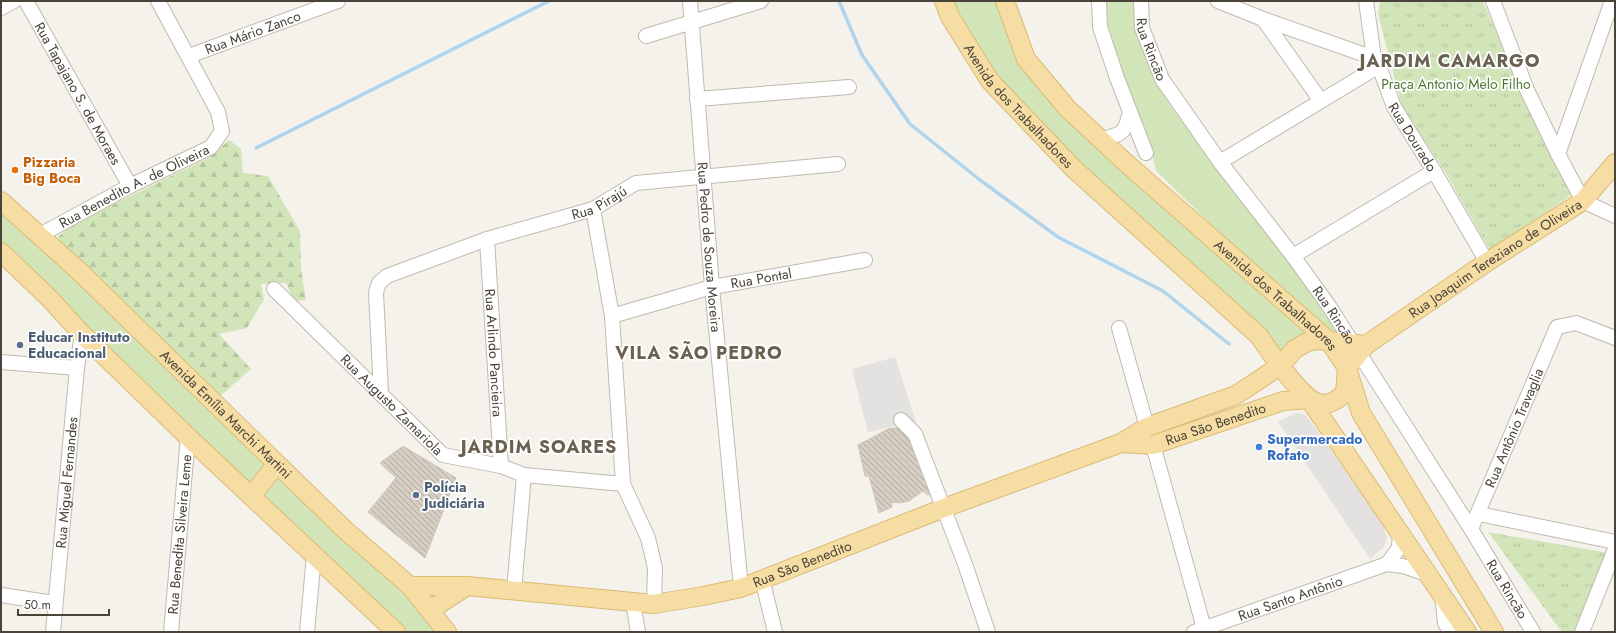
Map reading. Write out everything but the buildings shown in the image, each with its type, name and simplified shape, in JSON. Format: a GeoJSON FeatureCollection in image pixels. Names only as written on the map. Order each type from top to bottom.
{"type":"FeatureCollection","features":[{"type":"Feature","properties":{"kind":"main road","name":"Avenida dos Trabalhadores"},"geometry":{"type":"LineString","coordinates":[[944,1],[950,17],[990,81],[1074,168],[1259,336],[1280,366]]}},
{"type":"Feature","properties":{"kind":"main road","name":"Avenida dos Trabalhadores"},"geometry":{"type":"LineString","coordinates":[[1005,1],[1026,60],[1067,108],[1100,140],[1329,341],[1347,368],[1361,413],[1494,632]]}},
{"type":"Feature","properties":{"kind":"main road","name":"Rua Joaquim Tereziano de Oliveira"},"geometry":{"type":"LineString","coordinates":[[1347,368],[1359,347],[1487,262],[1583,201],[1615,163]]}},
{"type":"Feature","properties":{"kind":"main road","name":"Avenida Emília Marchi Martini"},"geometry":{"type":"LineString","coordinates":[[1,201],[79,271],[345,530],[410,586],[447,632]]}},
{"type":"Feature","properties":{"kind":"main road"},"geometry":{"type":"LineString","coordinates":[[1,252],[82,334],[188,437],[396,632]]}},
{"type":"Feature","properties":{"kind":"main road"},"geometry":{"type":"LineString","coordinates":[[1359,347],[1329,341],[1317,340],[1307,342],[1295,349],[1280,366],[1309,399],[1467,632]]}},
{"type":"Feature","properties":{"kind":"main road","name":"Rua São Benedito"},"geometry":{"type":"LineString","coordinates":[[410,586],[467,586],[654,604],[741,588],[944,508],[1121,443],[1154,424],[1236,396],[1280,366]]}},
{"type":"Feature","properties":{"kind":"main road"},"geometry":{"type":"LineString","coordinates":[[1309,399],[1319,403],[1336,402],[1345,393],[1347,368]]}},
{"type":"Feature","properties":{"kind":"main road","name":"Rua São Benedito"},"geometry":{"type":"LineString","coordinates":[[1121,443],[1153,445],[1284,400],[1309,399]]}},
{"type":"Feature","properties":{"kind":"main road"},"geometry":{"type":"LineString","coordinates":[[1153,445],[1154,424]]}},
{"type":"Feature","properties":{"kind":"main road"},"geometry":{"type":"LineString","coordinates":[[251,496],[277,464]]}},
{"type":"Feature","properties":{"kind":"main road"},"geometry":{"type":"LineString","coordinates":[[430,610],[467,586]]}},
{"type":"Feature","properties":{"kind":"street","name":"Rua Tapajano S. de Moraes"},"geometry":{"type":"LineString","coordinates":[[26,1],[130,186]]}},
{"type":"Feature","properties":{"kind":"street"},"geometry":{"type":"LineString","coordinates":[[158,1],[189,56]]}},
{"type":"Feature","properties":{"kind":"street","name":"Rua Mário Zanco"},"geometry":{"type":"LineString","coordinates":[[189,56],[338,1]]}},
{"type":"Feature","properties":{"kind":"street","name":"Rua Pedro de Souza Moreira"},"geometry":{"type":"LineString","coordinates":[[690,1],[712,287],[741,588]]}},
{"type":"Feature","properties":{"kind":"street"},"geometry":{"type":"LineString","coordinates":[[646,36],[761,1]]}},
{"type":"Feature","properties":{"kind":"street"},"geometry":{"type":"LineString","coordinates":[[1099,1],[1100,27],[1117,78],[1146,153]]}},
{"type":"Feature","properties":{"kind":"street","name":"Rua Rincão"},"geometry":{"type":"LineString","coordinates":[[1141,1],[1142,28],[1162,80],[1220,162],[1293,256],[1359,347],[1533,632]]}},
{"type":"Feature","properties":{"kind":"street"},"geometry":{"type":"LineString","coordinates":[[1218,1],[1263,20],[1376,62]]}},
{"type":"Feature","properties":{"kind":"street","name":"Rua Dourado"},"geometry":{"type":"LineString","coordinates":[[1366,1],[1376,62],[1394,107],[1434,171],[1487,262]]}},
{"type":"Feature","properties":{"kind":"street"},"geometry":{"type":"LineString","coordinates":[[1493,1],[1527,90],[1583,201],[1615,216]]}},
{"type":"Feature","properties":{"kind":"street"},"geometry":{"type":"LineString","coordinates":[[1558,154],[1612,1]]}},
{"type":"Feature","properties":{"kind":"street"},"geometry":{"type":"LineString","coordinates":[[1263,20],[1321,101]]}},
{"type":"Feature","properties":{"kind":"street","name":"Rua Benedito A. de Oliveira"},"geometry":{"type":"LineString","coordinates":[[40,235],[130,186],[211,147],[222,131],[218,112],[189,56]]}},
{"type":"Feature","properties":{"kind":"street"},"geometry":{"type":"LineString","coordinates":[[1220,162],[1321,101],[1376,62]]}},
{"type":"Feature","properties":{"kind":"street"},"geometry":{"type":"LineString","coordinates":[[697,99],[849,87]]}},
{"type":"Feature","properties":{"kind":"street"},"geometry":{"type":"LineString","coordinates":[[1100,140],[1122,132],[1126,128],[1130,112]]}},
{"type":"Feature","properties":{"kind":"street","name":"Rua Pirajú"},"geometry":{"type":"LineString","coordinates":[[382,394],[376,292],[379,283],[387,276],[487,239],[593,209],[636,183],[703,178],[838,164]]}},
{"type":"Feature","properties":{"kind":"street"},"geometry":{"type":"LineString","coordinates":[[1293,256],[1434,171]]}},
{"type":"Feature","properties":{"kind":"street"},"geometry":{"type":"LineString","coordinates":[[593,209],[612,316],[623,484],[648,538],[655,568],[654,604]]}},
{"type":"Feature","properties":{"kind":"street","name":"Rua Arlindo Pancieira"},"geometry":{"type":"LineString","coordinates":[[487,239],[501,466]]}},
{"type":"Feature","properties":{"kind":"street","name":"Rua Pontal"},"geometry":{"type":"LineString","coordinates":[[612,316],[712,287],[865,260]]}},
{"type":"Feature","properties":{"kind":"street","name":"Rua Augusto Zamariola"},"geometry":{"type":"LineString","coordinates":[[274,289],[443,455],[501,466],[524,475],[623,484]]}},
{"type":"Feature","properties":{"kind":"street","name":"Rua Antônio Travaglia"},"geometry":{"type":"LineString","coordinates":[[1471,529],[1479,514],[1557,327],[1576,323],[1615,338]]}},
{"type":"Feature","properties":{"kind":"street"},"geometry":{"type":"LineString","coordinates":[[1119,328],[1154,424]]}},
{"type":"Feature","properties":{"kind":"street","name":"Rua Miguel Fernandes"},"geometry":{"type":"LineString","coordinates":[[53,632],[54,603],[77,368],[82,334]]}},
{"type":"Feature","properties":{"kind":"street"},"geometry":{"type":"LineString","coordinates":[[2,363],[77,368]]}},
{"type":"Feature","properties":{"kind":"street"},"geometry":{"type":"LineString","coordinates":[[901,420],[915,434],[944,508],[988,632]]}},
{"type":"Feature","properties":{"kind":"street","name":"Rua Benedita Silveira Leme"},"geometry":{"type":"LineString","coordinates":[[170,632],[188,437]]}},
{"type":"Feature","properties":{"kind":"street"},"geometry":{"type":"LineString","coordinates":[[1153,445],[1167,492],[1201,631]]}},
{"type":"Feature","properties":{"kind":"street"},"geometry":{"type":"LineString","coordinates":[[514,590],[524,475]]}},
{"type":"Feature","properties":{"kind":"street"},"geometry":{"type":"LineString","coordinates":[[1479,514],[1615,542]]}},
{"type":"Feature","properties":{"kind":"street"},"geometry":{"type":"LineString","coordinates":[[1387,564],[1399,548],[1400,533]]}},
{"type":"Feature","properties":{"kind":"street"},"geometry":{"type":"LineString","coordinates":[[1582,632],[1615,549]]}},
{"type":"Feature","properties":{"kind":"street"},"geometry":{"type":"LineString","coordinates":[[307,632],[314,555]]}},
{"type":"Feature","properties":{"kind":"street","name":"Rua Santo Antônio"},"geometry":{"type":"LineString","coordinates":[[1201,631],[1387,564],[1403,566],[1429,576]]}},
{"type":"Feature","properties":{"kind":"street"},"geometry":{"type":"LineString","coordinates":[[762,579],[775,632]]}},
{"type":"Feature","properties":{"kind":"street"},"geometry":{"type":"LineString","coordinates":[[1,595],[54,603]]}},
{"type":"Feature","properties":{"kind":"street"},"geometry":{"type":"LineString","coordinates":[[1442,595],[1445,623],[1450,632]]}},
{"type":"Feature","properties":{"kind":"street"},"geometry":{"type":"LineString","coordinates":[[633,603],[638,632]]}},
{"type":"Feature","properties":{"kind":"green space"},"geometry":{"type":"Polygon","coordinates":[[[949,1],[1000,1],[1037,82],[1312,331],[1296,337],[1280,356],[1081,168],[993,77],[949,1]]]}},
{"type":"Feature","properties":{"kind":"green space"},"geometry":{"type":"Polygon","coordinates":[[[1104,1],[1136,1],[1144,49],[1169,104],[1297,268],[1345,339],[1328,337],[1156,171],[1152,153],[1107,33],[1104,1]]]}},
{"type":"Feature","properties":{"kind":"green space","name":"Praça Antonio Melo Filho"},"geometry":{"type":"Polygon","coordinates":[[[1380,1],[1483,1],[1521,90],[1571,195],[1491,252],[1444,170],[1402,107],[1378,14],[1380,1]]]}},
{"type":"Feature","properties":{"kind":"green space"},"geometry":{"type":"Polygon","coordinates":[[[229,140],[241,149],[243,173],[268,176],[300,231],[301,269],[306,300],[294,301],[286,283],[261,284],[264,299],[247,328],[219,334],[251,369],[217,399],[65,250],[58,237],[71,225],[210,157],[229,140]]]}},
{"type":"Feature","properties":{"kind":"green space"},"geometry":{"type":"Polygon","coordinates":[[[1,209],[269,463],[252,489],[1,245],[1,209]]]}},
{"type":"Feature","properties":{"kind":"green space"},"geometry":{"type":"Polygon","coordinates":[[[277,472],[413,600],[439,632],[402,632],[258,496],[277,472]]]}},
{"type":"Feature","properties":{"kind":"green space"},"geometry":{"type":"Polygon","coordinates":[[[1488,532],[1608,553],[1573,632],[1562,632],[1488,532]]]}},
{"type":"Feature","properties":{"kind":"shaded area"},"geometry":{"type":"Polygon","coordinates":[[[895,357],[916,422],[868,432],[852,369],[895,357]]]}},
{"type":"Feature","properties":{"kind":"shaded area"},"geometry":{"type":"Polygon","coordinates":[[[1295,413],[1304,414],[1310,421],[1382,522],[1387,538],[1384,547],[1370,559],[1278,422],[1295,413]]]}},
{"type":"Feature","properties":{"kind":"waterway"},"geometry":{"type":"LineString","coordinates":[[256,148],[549,1]]}},
{"type":"Feature","properties":{"kind":"waterway"},"geometry":{"type":"LineString","coordinates":[[839,1],[862,55],[910,124],[980,180],[1058,237],[1163,291],[1229,344]]}},
{"type":"Feature","properties":{"kind":"place","name":"Pizzaria Big Boca"},"geometry":{"type":"Point","coordinates":[15,170]}},
{"type":"Feature","properties":{"kind":"place","name":"Educar Instituto Educacional"},"geometry":{"type":"Point","coordinates":[20,345]}},
{"type":"Feature","properties":{"kind":"place","name":"Supermercado Rofato"},"geometry":{"type":"Point","coordinates":[1259,447]}},
{"type":"Feature","properties":{"kind":"place","name":"Polícia Judiciária"},"geometry":{"type":"Point","coordinates":[416,495]}},
{"type":"Feature","properties":{"kind":"district","name":"JARDIM CAMARGO"},"geometry":{"type":"Point","coordinates":[1450,61]}},
{"type":"Feature","properties":{"kind":"district","name":"VILA SÃO PEDRO"},"geometry":{"type":"Point","coordinates":[699,353]}},
{"type":"Feature","properties":{"kind":"district","name":"JARDIM SOARES"},"geometry":{"type":"Point","coordinates":[539,447]}}]}
